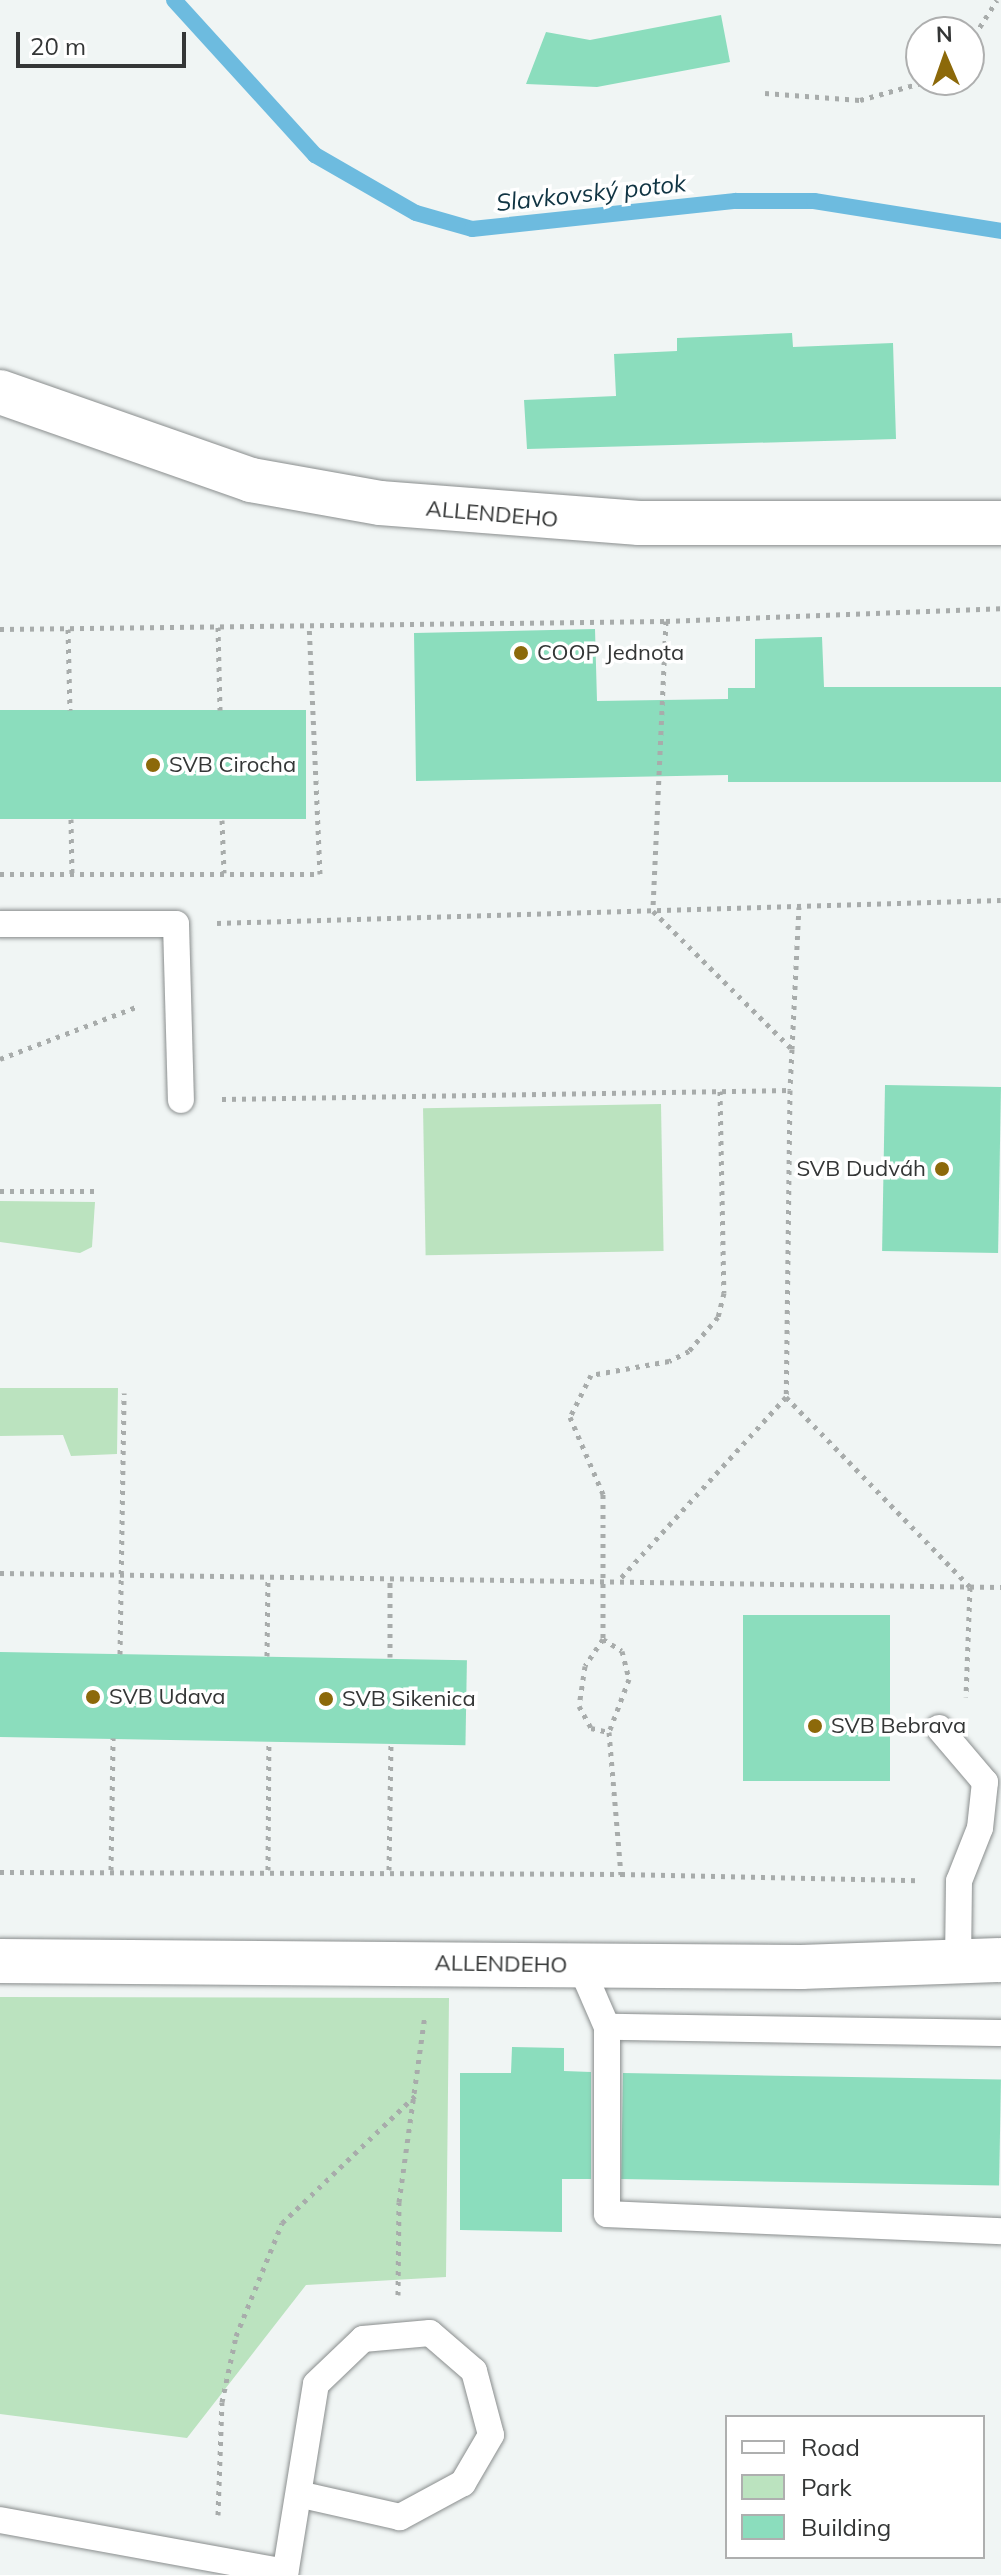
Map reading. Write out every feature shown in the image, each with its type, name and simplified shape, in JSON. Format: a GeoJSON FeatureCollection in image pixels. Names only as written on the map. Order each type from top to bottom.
{"type":"FeatureCollection","features":[{"type":"Feature","properties":{"kind":"street","name":"ALLENDEHO"},"geometry":{"type":"LineString","coordinates":[[0,392],[251,480],[380,503],[639,523],[1001,523]]}},
{"type":"Feature","properties":{"kind":"street","name":"ALLENDEHO"},"geometry":{"type":"LineString","coordinates":[[0,1961],[580,1965],[958,1964],[1001,1960]]}},
{"type":"Feature","properties":{"kind":"lane"},"geometry":{"type":"LineString","coordinates":[[0,924],[176,924],[181,1100]]}},
{"type":"Feature","properties":{"kind":"lane"},"geometry":{"type":"LineString","coordinates":[[939,1728],[993,1782],[980,1828],[959,1881],[958,1964]]}},
{"type":"Feature","properties":{"kind":"lane"},"geometry":{"type":"LineString","coordinates":[[580,1965],[607,2027],[607,2214],[1001,2231]]}},
{"type":"Feature","properties":{"kind":"lane"},"geometry":{"type":"LineString","coordinates":[[607,2027],[1001,2033]]}},
{"type":"Feature","properties":{"kind":"lane"},"geometry":{"type":"LineString","coordinates":[[0,2520],[221,2559],[285,2574],[302,2495],[316,2384],[363,2339],[430,2333],[474,2371],[491,2435],[463,2483],[400,2517],[302,2495]]}},
{"type":"Feature","properties":{"kind":"path"},"geometry":{"type":"LineString","coordinates":[[985,19],[997,0]]}},
{"type":"Feature","properties":{"kind":"path"},"geometry":{"type":"LineString","coordinates":[[765,93],[860,100],[905,88]]}},
{"type":"Feature","properties":{"kind":"path"},"geometry":{"type":"LineString","coordinates":[[0,629],[666,621],[1001,608]]}},
{"type":"Feature","properties":{"kind":"path"},"geometry":{"type":"LineString","coordinates":[[666,621],[653,911],[792,1049]]}},
{"type":"Feature","properties":{"kind":"path"},"geometry":{"type":"LineString","coordinates":[[0,874],[320,874],[309,625]]}},
{"type":"Feature","properties":{"kind":"path"},"geometry":{"type":"LineString","coordinates":[[218,627],[220,710]]}},
{"type":"Feature","properties":{"kind":"path"},"geometry":{"type":"LineString","coordinates":[[68,629],[70,710]]}},
{"type":"Feature","properties":{"kind":"path"},"geometry":{"type":"LineString","coordinates":[[71,819],[72,874]]}},
{"type":"Feature","properties":{"kind":"path"},"geometry":{"type":"LineString","coordinates":[[222,820],[224,873]]}},
{"type":"Feature","properties":{"kind":"path"},"geometry":{"type":"LineString","coordinates":[[176,924],[1001,900]]}},
{"type":"Feature","properties":{"kind":"path"},"geometry":{"type":"LineString","coordinates":[[620,1579],[786,1397],[790,1090],[799,907]]}},
{"type":"Feature","properties":{"kind":"path"},"geometry":{"type":"LineString","coordinates":[[0,1059],[178,991]]}},
{"type":"Feature","properties":{"kind":"path"},"geometry":{"type":"LineString","coordinates":[[181,1100],[790,1090]]}},
{"type":"Feature","properties":{"kind":"path"},"geometry":{"type":"LineString","coordinates":[[609,1732],[591,1728],[579,1706],[585,1666],[603,1639],[600,1578],[603,1494],[573,1429],[573,1400],[591,1375],[689,1351],[718,1317],[724,1293],[720,1091]]}},
{"type":"Feature","properties":{"kind":"path"},"geometry":{"type":"LineString","coordinates":[[0,1191],[95,1191]]}},
{"type":"Feature","properties":{"kind":"path"},"geometry":{"type":"LineString","coordinates":[[120,1654],[124,1393]]}},
{"type":"Feature","properties":{"kind":"path"},"geometry":{"type":"LineString","coordinates":[[786,1397],[970,1587],[966,1696],[939,1728]]}},
{"type":"Feature","properties":{"kind":"path"},"geometry":{"type":"LineString","coordinates":[[0,1573],[120,1577],[600,1578],[1001,1587]]}},
{"type":"Feature","properties":{"kind":"path"},"geometry":{"type":"LineString","coordinates":[[267,1656],[268,1578]]}},
{"type":"Feature","properties":{"kind":"path"},"geometry":{"type":"LineString","coordinates":[[390,1579],[390,1657]]}},
{"type":"Feature","properties":{"kind":"path"},"geometry":{"type":"LineString","coordinates":[[603,1639],[622,1651],[629,1679],[609,1732],[621,1874]]}},
{"type":"Feature","properties":{"kind":"path"},"geometry":{"type":"LineString","coordinates":[[111,1870],[113,1738]]}},
{"type":"Feature","properties":{"kind":"path"},"geometry":{"type":"LineString","coordinates":[[268,1870],[269,1742]]}},
{"type":"Feature","properties":{"kind":"path"},"geometry":{"type":"LineString","coordinates":[[389,1870],[391,1744]]}},
{"type":"Feature","properties":{"kind":"path"},"geometry":{"type":"LineString","coordinates":[[0,1872],[389,1870],[959,1881]]}},
{"type":"Feature","properties":{"kind":"path"},"geometry":{"type":"LineString","coordinates":[[397,2336],[399,2202],[430,1964]]}},
{"type":"Feature","properties":{"kind":"path"},"geometry":{"type":"LineString","coordinates":[[221,2559],[222,2402],[236,2336],[282,2223],[415,2096]]}},
{"type":"Feature","properties":{"kind":"green space"},"geometry":{"type":"Polygon","coordinates":[[[661,1104],[664,1251],[426,1255],[423,1108],[661,1104]]]}},
{"type":"Feature","properties":{"kind":"green space"},"geometry":{"type":"Polygon","coordinates":[[[0,1201],[95,1202],[92,1247],[80,1253],[0,1242],[0,1201]]]}},
{"type":"Feature","properties":{"kind":"green space"},"geometry":{"type":"Polygon","coordinates":[[[0,1388],[118,1388],[117,1454],[71,1456],[63,1435],[0,1436],[0,1388]]]}},
{"type":"Feature","properties":{"kind":"green space"},"geometry":{"type":"Polygon","coordinates":[[[0,1997],[449,1998],[446,2277],[306,2285],[187,2438],[0,2414],[0,1997]]]}},
{"type":"Feature","properties":{"kind":"building"},"geometry":{"type":"Polygon","coordinates":[[[721,15],[730,62],[597,87],[526,84],[546,32],[590,40],[721,15]]]}},
{"type":"Feature","properties":{"kind":"building"},"geometry":{"type":"Polygon","coordinates":[[[792,333],[793,347],[893,343],[896,439],[527,449],[524,400],[616,396],[614,354],[677,351],[677,338],[792,333]]]}},
{"type":"Feature","properties":{"kind":"building"},"geometry":{"type":"Polygon","coordinates":[[[595,629],[597,701],[728,699],[728,688],[755,688],[755,639],[822,637],[824,687],[1001,687],[1001,782],[728,782],[728,775],[416,781],[414,633],[595,629]]]}},
{"type":"Feature","properties":{"kind":"building","name":"SVB Cirocha"},"geometry":{"type":"Polygon","coordinates":[[[0,710],[306,710],[306,819],[0,819],[0,710]]]}},
{"type":"Feature","properties":{"kind":"building","name":"SVB Dudváh"},"geometry":{"type":"Polygon","coordinates":[[[885,1085],[1001,1087],[998,1253],[882,1251],[885,1085]]]}},
{"type":"Feature","properties":{"kind":"building","name":"SVB Bebrava"},"geometry":{"type":"Polygon","coordinates":[[[743,1615],[890,1615],[890,1781],[743,1781],[743,1615]]]}},
{"type":"Feature","properties":{"kind":"building"},"geometry":{"type":"Polygon","coordinates":[[[0,1652],[467,1660],[465,1745],[0,1737],[0,1652]]]}},
{"type":"Feature","properties":{"kind":"building"},"geometry":{"type":"Polygon","coordinates":[[[512,2047],[564,2048],[564,2071],[591,2072],[591,2179],[562,2179],[562,2232],[460,2230],[460,2073],[511,2073],[512,2047]]]}},
{"type":"Feature","properties":{"kind":"building"},"geometry":{"type":"Polygon","coordinates":[[[623,2073],[1001,2080],[999,2186],[621,2179],[623,2073]]]}},
{"type":"Feature","properties":{"kind":"waterway","name":"Slavkovský potok"},"geometry":{"type":"LineString","coordinates":[[174,0],[315,155],[416,213],[472,229],[736,201],[814,201],[1001,231]]}},
{"type":"Feature","properties":{"kind":"place","name":"COOP Jednota"},"geometry":{"type":"Point","coordinates":[521,653]}},
{"type":"Feature","properties":{"kind":"place","name":"SVB Cirocha"},"geometry":{"type":"Point","coordinates":[153,765]}},
{"type":"Feature","properties":{"kind":"place","name":"SVB Dudváh"},"geometry":{"type":"Point","coordinates":[942,1169]}},
{"type":"Feature","properties":{"kind":"place","name":"SVB Udava"},"geometry":{"type":"Point","coordinates":[93,1697]}},
{"type":"Feature","properties":{"kind":"place","name":"SVB Sikenica"},"geometry":{"type":"Point","coordinates":[326,1699]}},
{"type":"Feature","properties":{"kind":"place","name":"SVB Bebrava"},"geometry":{"type":"Point","coordinates":[815,1726]}}]}
